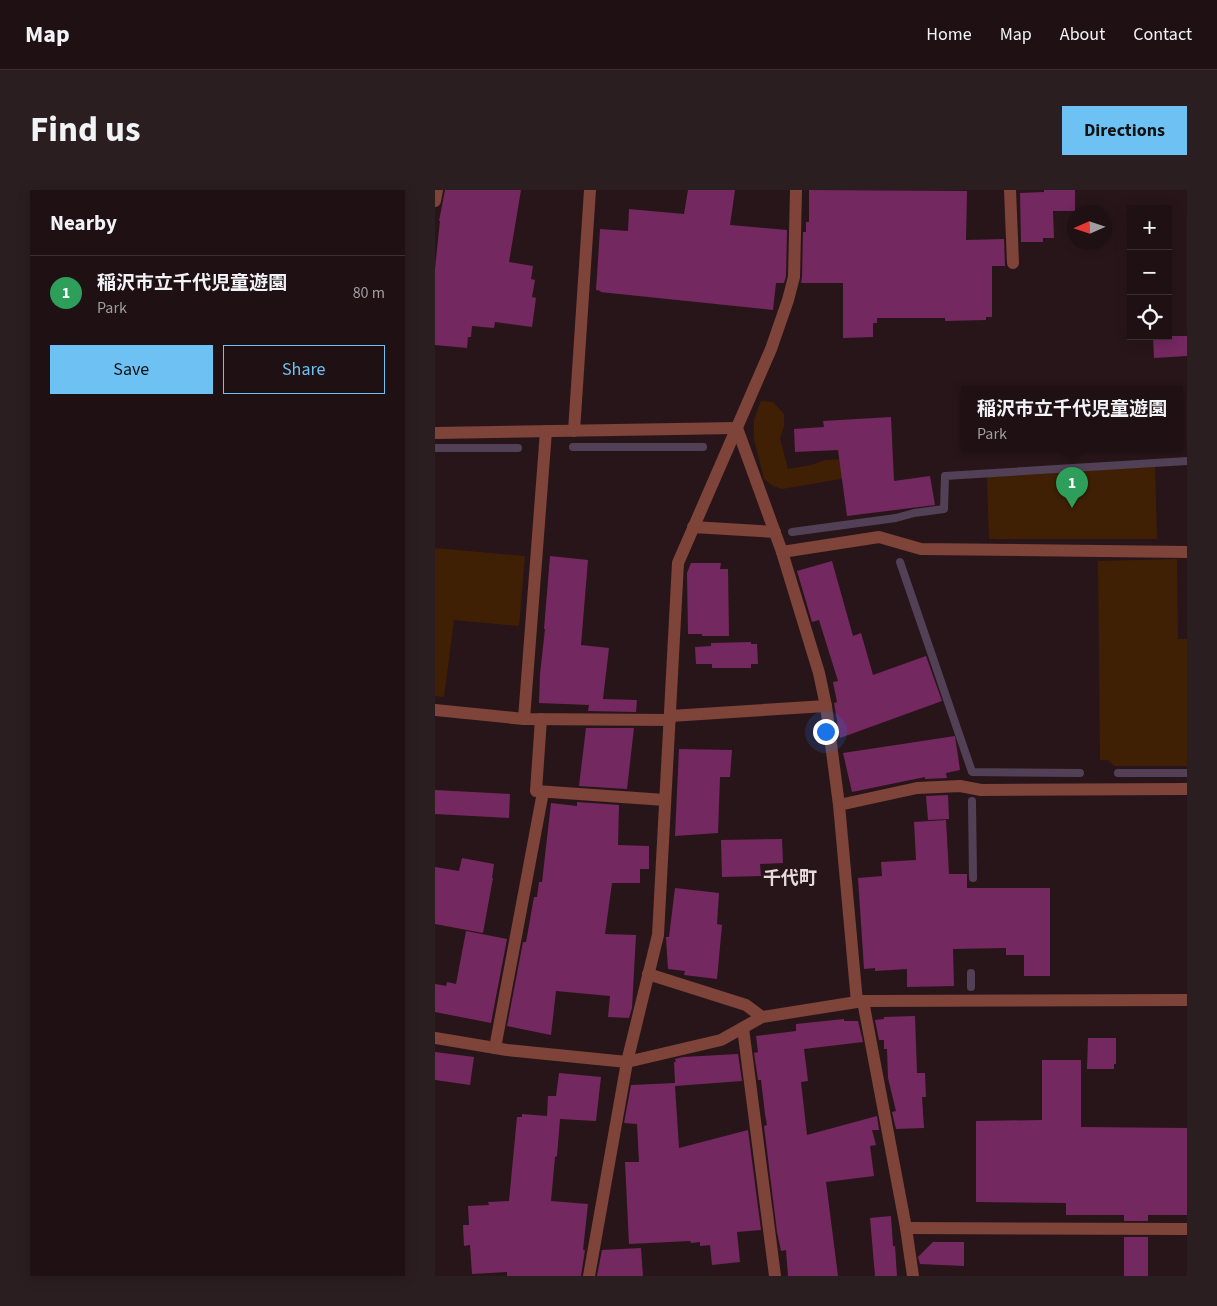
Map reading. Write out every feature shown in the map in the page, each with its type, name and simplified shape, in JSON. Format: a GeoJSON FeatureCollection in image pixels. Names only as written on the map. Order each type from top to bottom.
{"type":"FeatureCollection","features":[{"type":"Feature","properties":{"kind":"street"},"geometry":{"type":"LineString","coordinates":[[435,201],[437,190]]}},
{"type":"Feature","properties":{"kind":"street"},"geometry":{"type":"LineString","coordinates":[[575,431],[590,190]]}},
{"type":"Feature","properties":{"kind":"street"},"geometry":{"type":"LineString","coordinates":[[589,1276],[627,1062],[658,935],[678,562],[771,349],[788,300],[794,277],[796,190]]}},
{"type":"Feature","properties":{"kind":"street"},"geometry":{"type":"LineString","coordinates":[[1010,190],[1013,263]]}},
{"type":"Feature","properties":{"kind":"street"},"geometry":{"type":"LineString","coordinates":[[435,433],[737,428]]}},
{"type":"Feature","properties":{"kind":"street"},"geometry":{"type":"LineString","coordinates":[[737,428],[782,552],[819,673],[826,706],[839,805],[860,1002],[907,1228],[913,1276]]}},
{"type":"Feature","properties":{"kind":"street"},"geometry":{"type":"LineString","coordinates":[[524,719],[546,431]]}},
{"type":"Feature","properties":{"kind":"street"},"geometry":{"type":"LineString","coordinates":[[693,527],[775,532]]}},
{"type":"Feature","properties":{"kind":"street"},"geometry":{"type":"LineString","coordinates":[[782,552],[879,536],[921,549],[1187,552]]}},
{"type":"Feature","properties":{"kind":"street"},"geometry":{"type":"LineString","coordinates":[[435,710],[524,719],[670,718],[826,706]]}},
{"type":"Feature","properties":{"kind":"street"},"geometry":{"type":"LineString","coordinates":[[541,719],[536,791],[665,800]]}},
{"type":"Feature","properties":{"kind":"street"},"geometry":{"type":"LineString","coordinates":[[839,805],[917,788],[960,786],[981,790],[1187,789]]}},
{"type":"Feature","properties":{"kind":"street"},"geometry":{"type":"LineString","coordinates":[[495,1048],[543,792]]}},
{"type":"Feature","properties":{"kind":"street"},"geometry":{"type":"LineString","coordinates":[[648,974],[745,1005],[762,1017]]}},
{"type":"Feature","properties":{"kind":"street"},"geometry":{"type":"LineString","coordinates":[[435,1038],[507,1050],[627,1062],[721,1040],[762,1017],[860,1002],[1187,1000]]}},
{"type":"Feature","properties":{"kind":"street"},"geometry":{"type":"LineString","coordinates":[[743,1028],[775,1276]]}},
{"type":"Feature","properties":{"kind":"street"},"geometry":{"type":"LineString","coordinates":[[907,1228],[1187,1229]]}},
{"type":"Feature","properties":{"kind":"shaded area"},"geometry":{"type":"Polygon","coordinates":[[[761,401],[773,402],[784,414],[784,426],[780,438],[788,469],[811,465],[825,460],[846,459],[852,477],[782,489],[773,486],[764,479],[754,439],[754,420],[761,401]]]}},
{"type":"Feature","properties":{"kind":"shaded area"},"geometry":{"type":"Polygon","coordinates":[[[1155,467],[1157,539],[989,539],[987,477],[1155,467]]]}},
{"type":"Feature","properties":{"kind":"shaded area"},"geometry":{"type":"Polygon","coordinates":[[[435,548],[525,556],[519,626],[454,620],[444,697],[435,696],[435,548]]]}},
{"type":"Feature","properties":{"kind":"shaded area"},"geometry":{"type":"Polygon","coordinates":[[[1177,559],[1178,639],[1187,639],[1187,766],[1114,766],[1108,760],[1100,760],[1098,561],[1177,559]]]}},
{"type":"Feature","properties":{"kind":"building"},"geometry":{"type":"Polygon","coordinates":[[[445,190],[521,190],[509,262],[533,266],[531,279],[535,280],[532,297],[536,298],[532,327],[495,322],[494,328],[472,326],[467,348],[435,345],[435,269],[439,221],[445,190]]]}},
{"type":"Feature","properties":{"kind":"building"},"geometry":{"type":"Polygon","coordinates":[[[688,190],[735,190],[730,225],[787,230],[786,276],[784,283],[776,283],[773,310],[600,292],[596,290],[600,229],[628,231],[629,209],[684,214],[688,190]]]}},
{"type":"Feature","properties":{"kind":"building"},"geometry":{"type":"Polygon","coordinates":[[[809,190],[967,191],[966,240],[1004,239],[1005,266],[992,266],[992,317],[986,317],[986,320],[945,321],[945,318],[877,318],[877,323],[873,323],[873,337],[843,338],[843,283],[801,283],[803,232],[806,232],[806,222],[809,222],[809,190]]]}},
{"type":"Feature","properties":{"kind":"building"},"geometry":{"type":"Polygon","coordinates":[[[1044,190],[1075,190],[1075,205],[1067,205],[1067,211],[1053,211],[1054,238],[1043,238],[1043,242],[1021,242],[1020,193],[1044,192],[1044,190]]]}},
{"type":"Feature","properties":{"kind":"building"},"geometry":{"type":"Polygon","coordinates":[[[1172,336],[1187,336],[1187,356],[1154,358],[1153,340],[1172,340],[1172,336]]]}},
{"type":"Feature","properties":{"kind":"building"},"geometry":{"type":"Polygon","coordinates":[[[891,417],[894,481],[930,476],[935,505],[847,516],[838,450],[795,452],[794,429],[824,427],[823,421],[891,417]]]}},
{"type":"Feature","properties":{"kind":"building"},"geometry":{"type":"Polygon","coordinates":[[[550,556],[588,560],[581,645],[609,648],[603,699],[637,700],[636,712],[588,711],[589,705],[539,703],[550,556]]]}},
{"type":"Feature","properties":{"kind":"building"},"geometry":{"type":"Polygon","coordinates":[[[832,561],[853,636],[861,633],[873,675],[926,656],[942,701],[840,738],[834,703],[837,702],[833,682],[838,681],[819,620],[812,622],[797,571],[832,561]]]}},
{"type":"Feature","properties":{"kind":"building"},"geometry":{"type":"Polygon","coordinates":[[[691,563],[721,563],[720,569],[728,569],[729,636],[688,634],[687,573],[691,563]]]}},
{"type":"Feature","properties":{"kind":"building"},"geometry":{"type":"Polygon","coordinates":[[[751,642],[751,644],[757,644],[758,664],[751,664],[751,668],[712,668],[712,664],[696,664],[695,647],[711,646],[711,643],[751,642]]]}},
{"type":"Feature","properties":{"kind":"building"},"geometry":{"type":"Polygon","coordinates":[[[586,728],[634,728],[627,789],[579,786],[586,728]]]}},
{"type":"Feature","properties":{"kind":"building"},"geometry":{"type":"Polygon","coordinates":[[[955,736],[960,770],[946,773],[947,778],[925,779],[925,777],[852,792],[843,753],[955,736]]]}},
{"type":"Feature","properties":{"kind":"building"},"geometry":{"type":"Polygon","coordinates":[[[679,749],[732,750],[730,777],[720,777],[718,833],[675,836],[679,749]]]}},
{"type":"Feature","properties":{"kind":"building"},"geometry":{"type":"Polygon","coordinates":[[[435,790],[510,794],[509,818],[435,814],[435,790]]]}},
{"type":"Feature","properties":{"kind":"building"},"geometry":{"type":"Polygon","coordinates":[[[948,795],[949,819],[928,820],[926,796],[948,795]]]}},
{"type":"Feature","properties":{"kind":"building"},"geometry":{"type":"Polygon","coordinates":[[[577,802],[619,805],[618,845],[649,846],[649,869],[640,869],[640,883],[612,883],[605,934],[636,935],[632,1008],[629,1018],[608,1017],[610,996],[556,991],[551,1035],[507,1026],[523,942],[526,942],[534,897],[537,897],[539,882],[542,882],[551,803],[577,806],[577,802]]]}},
{"type":"Feature","properties":{"kind":"building"},"geometry":{"type":"Polygon","coordinates":[[[946,820],[949,874],[967,874],[967,888],[1050,888],[1050,976],[1024,976],[1024,955],[1006,955],[1006,948],[953,949],[954,986],[907,987],[907,969],[875,971],[875,968],[864,969],[858,878],[882,876],[881,862],[916,860],[914,822],[946,820]]]}},
{"type":"Feature","properties":{"kind":"building"},"geometry":{"type":"Polygon","coordinates":[[[782,839],[783,863],[760,864],[761,876],[722,877],[721,840],[782,839]]]}},
{"type":"Feature","properties":{"kind":"building"},"geometry":{"type":"Polygon","coordinates":[[[462,858],[494,864],[483,933],[435,924],[435,867],[459,871],[462,858]]]}},
{"type":"Feature","properties":{"kind":"building"},"geometry":{"type":"Polygon","coordinates":[[[675,888],[719,893],[717,924],[722,925],[717,979],[684,975],[685,971],[668,969],[666,937],[669,937],[675,888]]]}},
{"type":"Feature","properties":{"kind":"building"},"geometry":{"type":"Polygon","coordinates":[[[466,931],[507,939],[491,1023],[435,1012],[435,984],[446,986],[447,982],[456,984],[466,931]]]}},
{"type":"Feature","properties":{"kind":"building"},"geometry":{"type":"Polygon","coordinates":[[[915,1016],[917,1073],[925,1073],[926,1097],[922,1097],[924,1128],[896,1129],[892,1112],[896,1111],[888,1078],[887,1049],[884,1049],[884,1040],[879,1040],[875,1020],[884,1019],[884,1017],[915,1016]]]}},
{"type":"Feature","properties":{"kind":"building"},"geometry":{"type":"Polygon","coordinates":[[[844,1019],[844,1021],[858,1021],[863,1042],[804,1049],[808,1081],[801,1082],[807,1135],[877,1116],[879,1130],[872,1130],[876,1145],[870,1146],[874,1176],[826,1182],[838,1276],[788,1276],[786,1250],[781,1251],[777,1232],[764,1126],[767,1125],[761,1080],[758,1080],[754,1053],[758,1052],[756,1036],[796,1031],[796,1024],[844,1019]]]}},
{"type":"Feature","properties":{"kind":"building"},"geometry":{"type":"Polygon","coordinates":[[[1088,1038],[1116,1038],[1116,1064],[1114,1064],[1114,1069],[1087,1069],[1088,1038]]]}},
{"type":"Feature","properties":{"kind":"building"},"geometry":{"type":"Polygon","coordinates":[[[435,1052],[474,1057],[470,1085],[435,1080],[435,1052]]]}},
{"type":"Feature","properties":{"kind":"building"},"geometry":{"type":"Polygon","coordinates":[[[738,1054],[742,1081],[675,1086],[679,1148],[748,1130],[761,1230],[737,1232],[740,1262],[712,1265],[710,1245],[700,1246],[700,1242],[629,1244],[625,1162],[639,1162],[637,1124],[624,1123],[631,1085],[675,1083],[675,1059],[738,1054]]]}},
{"type":"Feature","properties":{"kind":"building"},"geometry":{"type":"Polygon","coordinates":[[[1042,1060],[1081,1060],[1081,1127],[1187,1128],[1187,1215],[1148,1215],[1148,1221],[1124,1221],[1124,1215],[1066,1215],[1066,1203],[976,1202],[976,1121],[1042,1120],[1042,1060]]]}},
{"type":"Feature","properties":{"kind":"building"},"geometry":{"type":"Polygon","coordinates":[[[559,1073],[601,1077],[596,1121],[560,1119],[557,1156],[555,1157],[551,1201],[588,1204],[581,1276],[507,1276],[507,1272],[472,1274],[470,1245],[464,1246],[463,1225],[469,1225],[468,1206],[489,1205],[488,1202],[509,1201],[517,1117],[522,1117],[522,1114],[547,1116],[548,1096],[556,1096],[559,1073]]]}},
{"type":"Feature","properties":{"kind":"building"},"geometry":{"type":"Polygon","coordinates":[[[891,1216],[897,1276],[875,1276],[870,1218],[891,1216]]]}},
{"type":"Feature","properties":{"kind":"building"},"geometry":{"type":"Polygon","coordinates":[[[1124,1237],[1148,1237],[1148,1276],[1124,1276],[1124,1237]]]}},
{"type":"Feature","properties":{"kind":"building"},"geometry":{"type":"Polygon","coordinates":[[[933,1242],[964,1242],[964,1266],[920,1264],[918,1257],[933,1242]]]}},
{"type":"Feature","properties":{"kind":"building"},"geometry":{"type":"Polygon","coordinates":[[[641,1248],[643,1276],[597,1276],[602,1250],[641,1248]]]}},
{"type":"Feature","properties":{"kind":"waterway"},"geometry":{"type":"LineString","coordinates":[[573,447],[703,447]]}},
{"type":"Feature","properties":{"kind":"waterway"},"geometry":{"type":"LineString","coordinates":[[435,448],[518,448]]}},
{"type":"Feature","properties":{"kind":"waterway"},"geometry":{"type":"LineString","coordinates":[[792,532],[896,518],[914,513],[944,509],[945,476],[1187,461]]}},
{"type":"Feature","properties":{"kind":"waterway"},"geometry":{"type":"LineString","coordinates":[[900,562],[972,772],[1080,773]]}},
{"type":"Feature","properties":{"kind":"waterway"},"geometry":{"type":"LineString","coordinates":[[1118,773],[1187,773]]}},
{"type":"Feature","properties":{"kind":"waterway"},"geometry":{"type":"LineString","coordinates":[[972,801],[973,878]]}},
{"type":"Feature","properties":{"kind":"waterway"},"geometry":{"type":"LineString","coordinates":[[971,973],[971,987]]}},
{"type":"Feature","properties":{"kind":"place","name":"稲沢市立千代児童遊園"},"geometry":{"type":"Point","coordinates":[1072,508]}},
{"type":"Feature","properties":{"kind":"district","name":"千代町"},"geometry":{"type":"Point","coordinates":[790,878]}}]}
